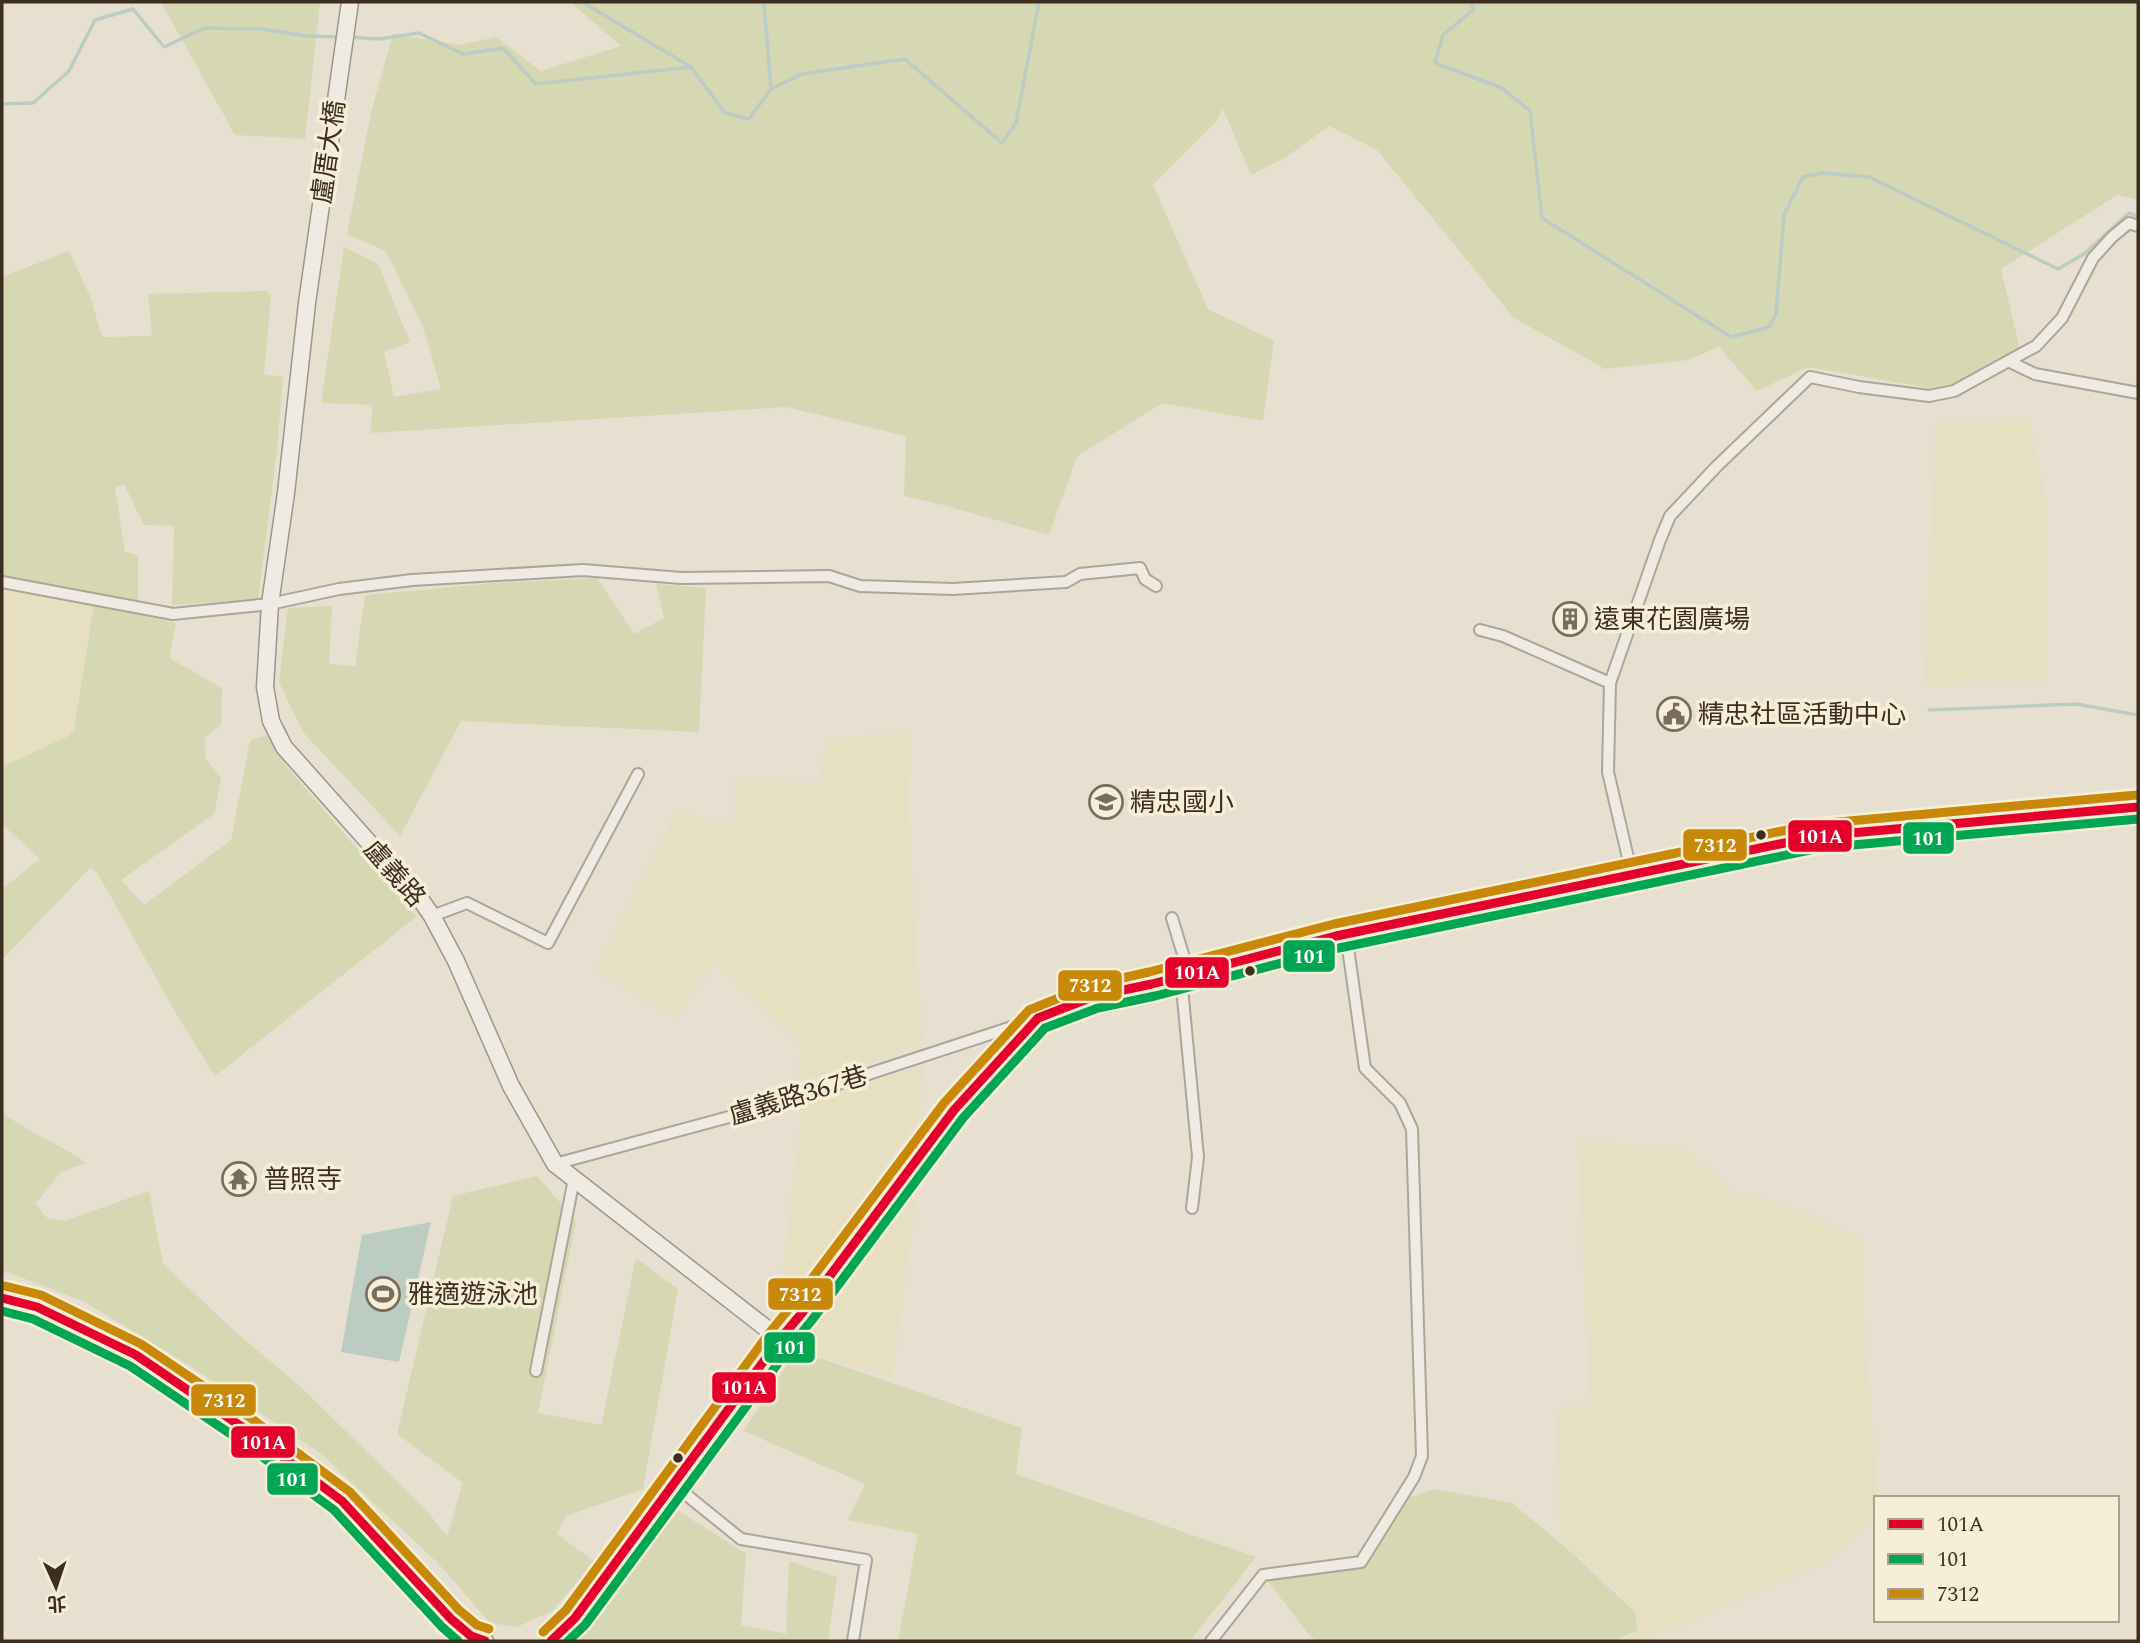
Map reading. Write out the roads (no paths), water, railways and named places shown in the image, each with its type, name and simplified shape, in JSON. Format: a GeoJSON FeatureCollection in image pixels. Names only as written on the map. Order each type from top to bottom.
{"type":"FeatureCollection","features":[{"type":"Feature","properties":{"kind":"main road","name":"盧厝大橋"},"geometry":{"type":"LineString","coordinates":[[307,303],[350,2]]}},
{"type":"Feature","properties":{"kind":"main road","name":"盧義路"},"geometry":{"type":"LineString","coordinates":[[307,303],[286,493],[270,604],[265,687],[271,720],[284,747],[372,846],[410,883],[432,916],[456,961],[511,1086],[555,1164],[780,1339]]}},
{"type":"Feature","properties":{"kind":"main road"},"geometry":{"type":"LineString","coordinates":[[551,1641],[575,1618],[780,1339],[954,1110],[1038,1018],[1095,996],[1185,976],[1346,934],[1818,836],[2138,807]]}},
{"type":"Feature","properties":{"kind":"main road"},"geometry":{"type":"LineString","coordinates":[[2,1298],[37,1307],[136,1355],[248,1431],[342,1501],[451,1619],[471,1636],[485,1641]]}},
{"type":"Feature","properties":{"kind":"street"},"geometry":{"type":"LineString","coordinates":[[1632,875],[1608,772],[1610,683],[1670,516],[1717,466],[1810,377],[1928,396],[1954,391],[2036,346],[2062,318],[2094,258],[2112,237],[2129,223],[2138,226]]}},
{"type":"Feature","properties":{"kind":"street"},"geometry":{"type":"LineString","coordinates":[[2010,362],[2035,374],[2138,393]]}},
{"type":"Feature","properties":{"kind":"street"},"geometry":{"type":"LineString","coordinates":[[2,582],[173,614],[222,611],[339,589],[412,580],[583,570],[681,578],[829,576],[860,586],[953,589],[1066,582],[1080,574],[1140,568],[1145,579],[1156,586]]}},
{"type":"Feature","properties":{"kind":"street"},"geometry":{"type":"LineString","coordinates":[[1480,630],[1503,636],[1610,683]]}},
{"type":"Feature","properties":{"kind":"street"},"geometry":{"type":"LineString","coordinates":[[432,916],[467,903],[548,943],[638,774]]}},
{"type":"Feature","properties":{"kind":"street"},"geometry":{"type":"LineString","coordinates":[[1172,918],[1185,976],[1198,1157],[1192,1208]]}},
{"type":"Feature","properties":{"kind":"street"},"geometry":{"type":"LineString","coordinates":[[1211,1641],[1263,1575],[1361,1562],[1414,1477],[1422,1455],[1412,1129],[1400,1103],[1365,1068],[1346,934]]}},
{"type":"Feature","properties":{"kind":"street","name":"盧義路367巷"},"geometry":{"type":"LineString","coordinates":[[555,1164],[777,1104],[1038,1018]]}},
{"type":"Feature","properties":{"kind":"street"},"geometry":{"type":"LineString","coordinates":[[536,1371],[574,1179]]}},
{"type":"Feature","properties":{"kind":"street"},"geometry":{"type":"LineString","coordinates":[[673,1484],[741,1539],[866,1560],[853,1641]]}},
{"type":"Feature","properties":{"kind":"waterway"},"geometry":{"type":"LineString","coordinates":[[582,2],[691,67],[725,113],[749,119],[771,89],[802,74],[905,59],[1002,143],[1016,123],[1039,2]]}},
{"type":"Feature","properties":{"kind":"waterway"},"geometry":{"type":"LineString","coordinates":[[764,2],[771,89]]}},
{"type":"Feature","properties":{"kind":"waterway"},"geometry":{"type":"LineString","coordinates":[[1470,2],[1474,9],[1443,35],[1435,63],[1502,88],[1530,111],[1542,218],[1731,337],[1769,327],[1776,314],[1784,215],[1803,177],[1823,173],[1869,177],[2058,269],[2084,254],[2129,213],[2138,216]]}},
{"type":"Feature","properties":{"kind":"waterway"},"geometry":{"type":"LineString","coordinates":[[2,104],[33,103],[69,71],[95,20],[133,9],[164,47],[204,28],[263,29],[306,36],[341,37]]}},
{"type":"Feature","properties":{"kind":"waterway"},"geometry":{"type":"LineString","coordinates":[[349,37],[379,39],[419,33],[463,54],[503,48],[536,84],[691,67]]}},
{"type":"Feature","properties":{"kind":"waterway"},"geometry":{"type":"LineString","coordinates":[[1929,710],[2076,704],[2138,715]]}},
{"type":"Feature","properties":{"kind":"place","name":"遠東花園廣場"},"geometry":{"type":"Point","coordinates":[1570,619]}},
{"type":"Feature","properties":{"kind":"place","name":"精忠社區活動中心"},"geometry":{"type":"Point","coordinates":[1674,714]}},
{"type":"Feature","properties":{"kind":"place","name":"精忠國小"},"geometry":{"type":"Point","coordinates":[1106,802]}},
{"type":"Feature","properties":{"kind":"place","name":"普照寺"},"geometry":{"type":"Point","coordinates":[239,1179]}},
{"type":"Feature","properties":{"kind":"place","name":"雅適遊泳池"},"geometry":{"type":"Point","coordinates":[383,1294]}}]}
